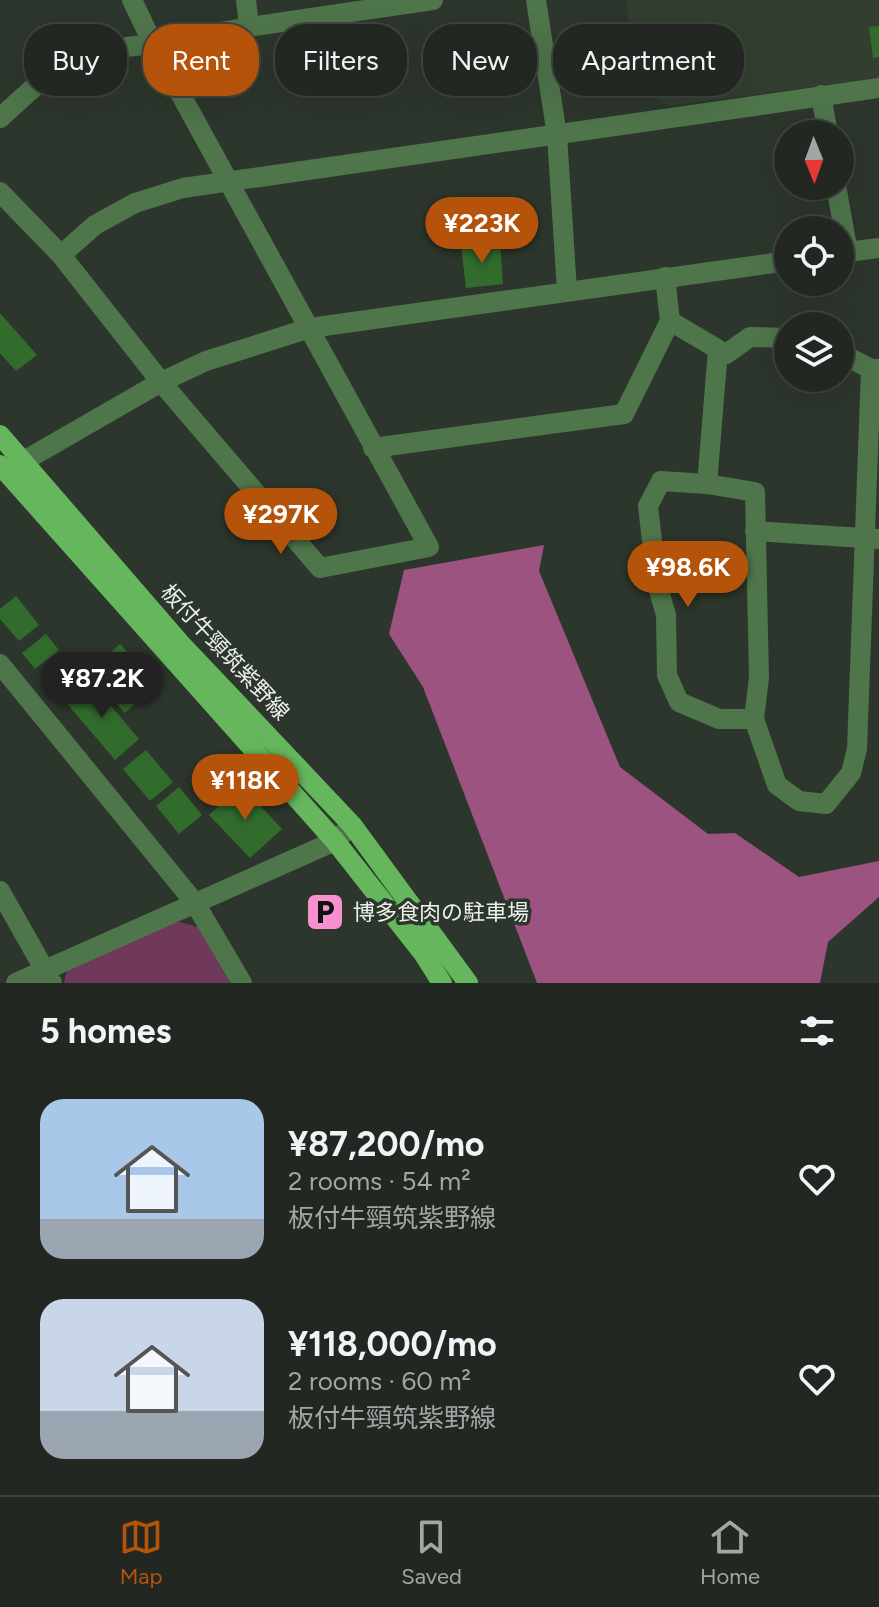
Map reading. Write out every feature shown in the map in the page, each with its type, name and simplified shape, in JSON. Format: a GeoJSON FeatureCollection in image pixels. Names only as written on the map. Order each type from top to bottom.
{"type":"FeatureCollection","features":[{"type":"Feature","properties":{"kind":"main road","name":"板付牛頸筑紫野線"},"geometry":{"type":"LineString","coordinates":[[0,435],[7,468],[335,841],[423,953],[442,983]]}},
{"type":"Feature","properties":{"kind":"main road","name":"板付牛頸筑紫野線"},"geometry":{"type":"LineString","coordinates":[[7,468],[180,643],[352,825],[468,983]]}},
{"type":"Feature","properties":{"kind":"street"},"geometry":{"type":"LineString","coordinates":[[132,0],[143,24]]}},
{"type":"Feature","properties":{"kind":"street"},"geometry":{"type":"LineString","coordinates":[[246,0],[249,24]]}},
{"type":"Feature","properties":{"kind":"street"},"geometry":{"type":"LineString","coordinates":[[259,26],[433,0]]}},
{"type":"Feature","properties":{"kind":"street"},"geometry":{"type":"LineString","coordinates":[[536,0],[557,135],[567,291]]}},
{"type":"Feature","properties":{"kind":"street"},"geometry":{"type":"LineString","coordinates":[[0,118],[53,70],[99,50],[143,45]]}},
{"type":"Feature","properties":{"kind":"street"},"geometry":{"type":"LineString","coordinates":[[61,255],[95,225],[135,203],[183,188],[879,88]]}},
{"type":"Feature","properties":{"kind":"street"},"geometry":{"type":"LineString","coordinates":[[821,95],[825,120]]}},
{"type":"Feature","properties":{"kind":"street"},"geometry":{"type":"LineString","coordinates":[[0,192],[61,255],[161,382],[320,568],[429,547],[182,96]]}},
{"type":"Feature","properties":{"kind":"street"},"geometry":{"type":"LineString","coordinates":[[854,252],[879,248]]}},
{"type":"Feature","properties":{"kind":"street"},"geometry":{"type":"LineString","coordinates":[[7,468],[161,382],[206,361],[310,328],[774,263]]}},
{"type":"Feature","properties":{"kind":"street"},"geometry":{"type":"LineString","coordinates":[[373,448],[624,414],[670,321],[665,277]]}},
{"type":"Feature","properties":{"kind":"street"},"geometry":{"type":"LineString","coordinates":[[670,321],[726,354],[750,337],[774,338]]}},
{"type":"Feature","properties":{"kind":"street"},"geometry":{"type":"LineString","coordinates":[[707,484],[718,350]]}},
{"type":"Feature","properties":{"kind":"street"},"geometry":{"type":"LineString","coordinates":[[754,719],[719,719],[679,702],[667,675],[666,615],[657,584],[648,506],[661,481],[755,492],[759,678],[754,719],[777,785],[799,801],[826,804],[851,773],[857,749],[873,539],[875,369],[854,359]]}},
{"type":"Feature","properties":{"kind":"street"},"geometry":{"type":"LineString","coordinates":[[755,531],[873,539]]}},
{"type":"Feature","properties":{"kind":"street"},"geometry":{"type":"LineString","coordinates":[[0,664],[195,903],[242,983]]}},
{"type":"Feature","properties":{"kind":"street"},"geometry":{"type":"LineString","coordinates":[[16,983],[49,976],[195,903],[335,841],[352,825]]}},
{"type":"Feature","properties":{"kind":"street"},"geometry":{"type":"LineString","coordinates":[[0,891],[49,976]]}},
{"type":"Feature","properties":{"kind":"shaded area"},"geometry":{"type":"Polygon","coordinates":[[[626,0],[879,0],[879,78],[744,96],[744,24],[629,24],[626,0]]]}},
{"type":"Feature","properties":{"kind":"shaded area"},"geometry":{"type":"Polygon","coordinates":[[[653,96],[743,96],[667,106],[653,96]]]}},
{"type":"Feature","properties":{"kind":"shaded area"},"geometry":{"type":"Polygon","coordinates":[[[544,545],[539,571],[620,767],[708,834],[735,833],[799,877],[879,861],[879,897],[828,942],[820,983],[537,983],[423,687],[389,634],[404,570],[544,545]]]}},
{"type":"Feature","properties":{"kind":"shaded area"},"geometry":{"type":"Polygon","coordinates":[[[175,921],[198,927],[230,983],[64,983],[67,969],[175,921]]]}},
{"type":"Feature","properties":{"kind":"building"},"geometry":{"type":"Polygon","coordinates":[[[879,26],[879,57],[873,58],[869,27],[879,26]]]}},
{"type":"Feature","properties":{"kind":"building"},"geometry":{"type":"Polygon","coordinates":[[[500,243],[503,284],[466,288],[461,246],[500,243]]]}},
{"type":"Feature","properties":{"kind":"building"},"geometry":{"type":"Polygon","coordinates":[[[0,313],[37,355],[16,371],[0,353],[0,313]]]}},
{"type":"Feature","properties":{"kind":"building"},"geometry":{"type":"Polygon","coordinates":[[[16,596],[39,625],[19,641],[0,619],[0,609],[16,596]]]}},
{"type":"Feature","properties":{"kind":"building"},"geometry":{"type":"Polygon","coordinates":[[[46,634],[59,650],[35,669],[22,653],[46,634]]]}},
{"type":"Feature","properties":{"kind":"building"},"geometry":{"type":"Polygon","coordinates":[[[120,644],[156,684],[125,713],[88,673],[120,644]]]}},
{"type":"Feature","properties":{"kind":"building"},"geometry":{"type":"Polygon","coordinates":[[[67,659],[82,676],[62,694],[47,677],[67,659]]]}},
{"type":"Feature","properties":{"kind":"building"},"geometry":{"type":"Polygon","coordinates":[[[88,679],[139,739],[115,760],[64,700],[88,679]]]}},
{"type":"Feature","properties":{"kind":"building"},"geometry":{"type":"Polygon","coordinates":[[[146,750],[173,782],[150,801],[123,769],[146,750]]]}},
{"type":"Feature","properties":{"kind":"building"},"geometry":{"type":"Polygon","coordinates":[[[241,785],[282,829],[250,858],[209,815],[241,785]]]}},
{"type":"Feature","properties":{"kind":"building"},"geometry":{"type":"Polygon","coordinates":[[[179,787],[202,815],[179,834],[156,806],[179,787]]]}},
{"type":"Feature","properties":{"kind":"place","name":"博多食肉の駐車場"},"geometry":{"type":"Point","coordinates":[325,912]}}]}
